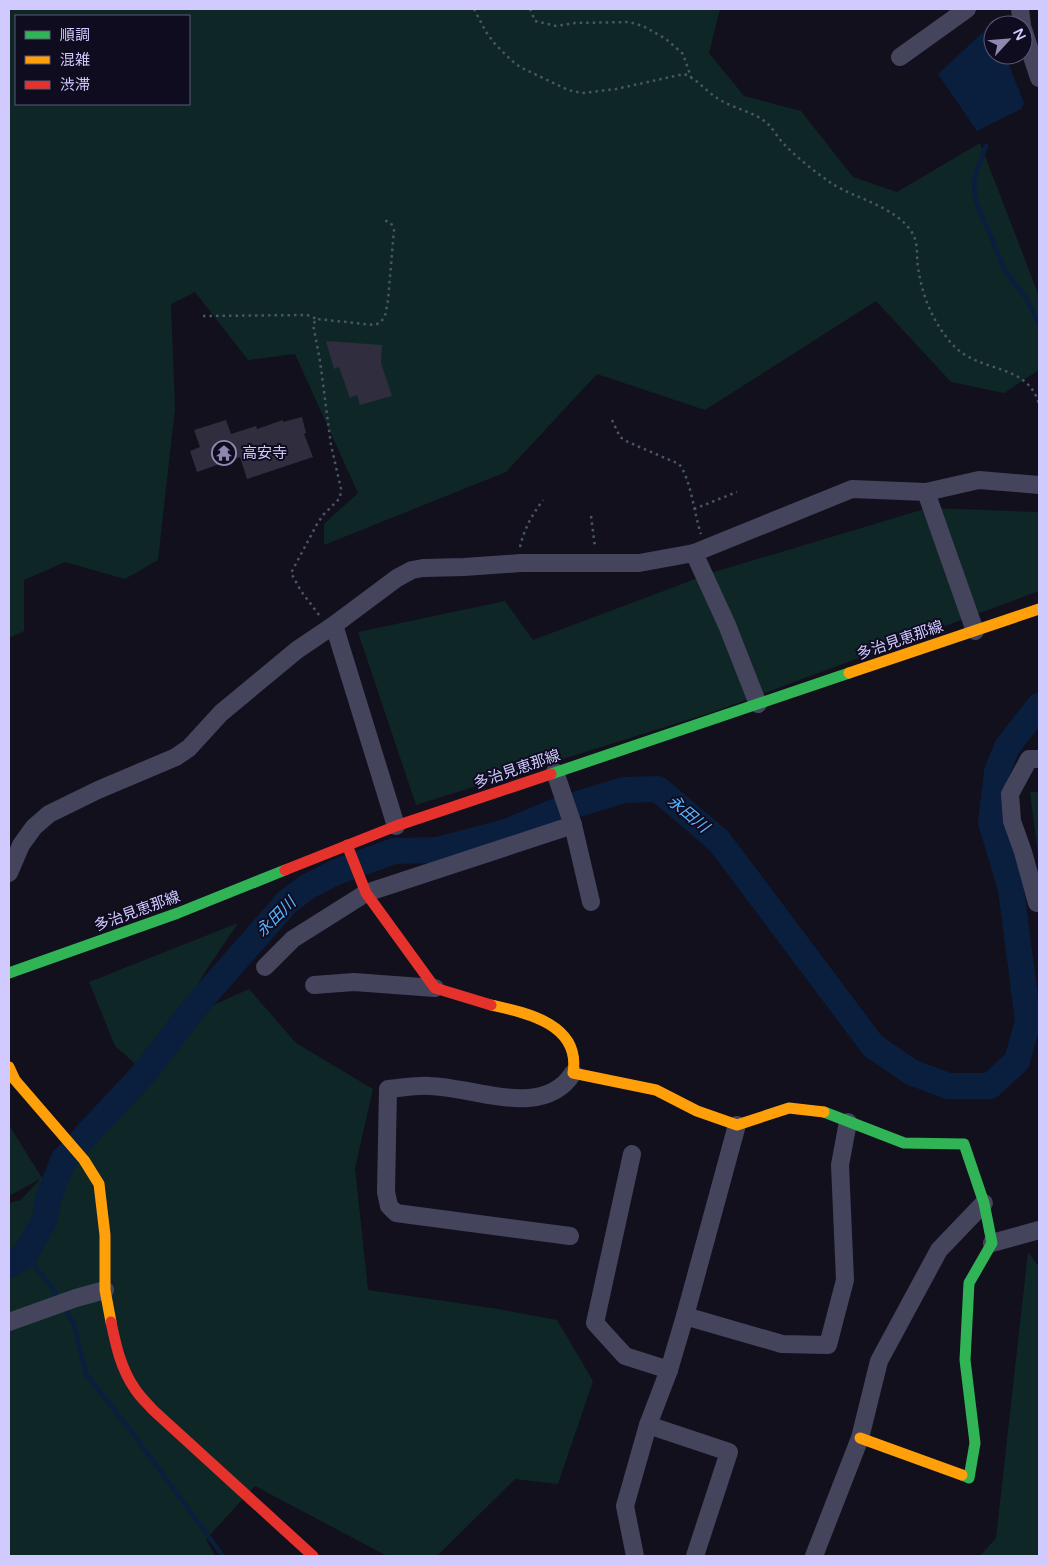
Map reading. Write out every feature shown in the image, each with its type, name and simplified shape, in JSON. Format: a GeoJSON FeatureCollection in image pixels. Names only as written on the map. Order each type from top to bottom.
{"type":"FeatureCollection","features":[{"type":"Feature","properties":{"kind":"street"},"geometry":{"type":"LineString","coordinates":[[900,57],[967,9]]}},
{"type":"Feature","properties":{"kind":"street"},"geometry":{"type":"LineString","coordinates":[[1033,60],[1039,78]]}},
{"type":"Feature","properties":{"kind":"street"},"geometry":{"type":"LineString","coordinates":[[9,873],[21,845],[34,826],[49,814],[98,790],[176,757],[189,748],[221,713],[297,650],[412,570],[521,563],[639,563],[700,550],[852,489],[926,492],[979,480],[1039,485]]}},
{"type":"Feature","properties":{"kind":"street"},"geometry":{"type":"LineString","coordinates":[[926,492],[974,631]]}},
{"type":"Feature","properties":{"kind":"street"},"geometry":{"type":"LineString","coordinates":[[700,550],[758,704]]}},
{"type":"Feature","properties":{"kind":"street","name":"多治見恵那線"},"geometry":{"type":"LineString","coordinates":[[9,973],[348,848],[396,826],[557,778],[758,704],[1039,609]]}},
{"type":"Feature","properties":{"kind":"street"},"geometry":{"type":"LineString","coordinates":[[331,627],[396,826]]}},
{"type":"Feature","properties":{"kind":"street"},"geometry":{"type":"LineString","coordinates":[[1038,906],[1012,821],[1010,794],[1029,758],[1039,759]]}},
{"type":"Feature","properties":{"kind":"street"},"geometry":{"type":"LineString","coordinates":[[557,778],[572,821],[591,902]]}},
{"type":"Feature","properties":{"kind":"street"},"geometry":{"type":"LineString","coordinates":[[265,967],[293,939],[364,890],[572,821]]}},
{"type":"Feature","properties":{"kind":"street"},"geometry":{"type":"LineString","coordinates":[[348,848],[364,890],[435,988]]}},
{"type":"Feature","properties":{"kind":"street"},"geometry":{"type":"LineString","coordinates":[[314,985],[354,982],[435,988],[484,1003],[525,1012],[544,1020],[560,1031],[569,1044],[575,1061],[573,1073],[566,1084],[549,1094],[514,1099],[499,1095],[430,1086],[388,1089],[386,1192],[389,1206],[396,1213],[570,1236]]}},
{"type":"Feature","properties":{"kind":"street"},"geometry":{"type":"LineString","coordinates":[[9,1067],[15,1080],[84,1160],[99,1184],[105,1235],[105,1290],[117,1350],[125,1373],[135,1390],[153,1410],[313,1556]]}},
{"type":"Feature","properties":{"kind":"street"},"geometry":{"type":"LineString","coordinates":[[573,1073],[656,1090],[697,1111],[737,1125],[789,1108],[820,1111],[904,1143],[964,1144],[984,1203],[992,1243],[969,1283],[965,1360],[975,1443],[969,1478],[860,1438]]}},
{"type":"Feature","properties":{"kind":"street"},"geometry":{"type":"LineString","coordinates":[[685,1316],[782,1344],[828,1345],[845,1280],[840,1165],[848,1122]]}},
{"type":"Feature","properties":{"kind":"street"},"geometry":{"type":"LineString","coordinates":[[639,1554],[625,1506],[648,1425],[669,1370],[685,1316],[737,1125]]}},
{"type":"Feature","properties":{"kind":"street"},"geometry":{"type":"LineString","coordinates":[[632,1154],[595,1323],[625,1356],[669,1370]]}},
{"type":"Feature","properties":{"kind":"street"},"geometry":{"type":"LineString","coordinates":[[814,1556],[860,1438],[879,1361],[939,1250],[984,1203]]}},
{"type":"Feature","properties":{"kind":"street"},"geometry":{"type":"LineString","coordinates":[[992,1243],[1039,1230]]}},
{"type":"Feature","properties":{"kind":"street"},"geometry":{"type":"LineString","coordinates":[[9,1322],[76,1298],[105,1290]]}},
{"type":"Feature","properties":{"kind":"street"},"geometry":{"type":"LineString","coordinates":[[648,1425],[728,1452],[695,1556]]}},
{"type":"Feature","properties":{"kind":"path"},"geometry":{"type":"LineString","coordinates":[[474,9],[486,32],[511,60],[520,67],[568,90],[582,93],[632,86],[684,74],[691,77],[716,98],[768,124],[781,142],[809,167],[848,193],[892,213],[901,220],[915,239],[918,248],[918,265],[926,300],[935,322],[945,336],[963,355],[987,366],[1015,374],[1022,378],[1032,387],[1039,404]]}},
{"type":"Feature","properties":{"kind":"path"},"geometry":{"type":"LineString","coordinates":[[530,9],[536,20],[556,26],[575,23],[629,22],[643,26],[666,39],[683,54],[691,77]]}},
{"type":"Feature","properties":{"kind":"path"},"geometry":{"type":"LineString","coordinates":[[203,316],[308,315],[317,319],[374,325],[380,323],[385,316],[388,300],[394,230],[391,223],[384,220]]}},
{"type":"Feature","properties":{"kind":"path"},"geometry":{"type":"LineString","coordinates":[[317,319],[313,324],[331,445],[341,489],[340,498],[320,519],[292,573],[301,591],[331,627]]}},
{"type":"Feature","properties":{"kind":"path"},"geometry":{"type":"LineString","coordinates":[[612,420],[620,437],[679,464],[685,470],[694,509],[700,550]]}},
{"type":"Feature","properties":{"kind":"path"},"geometry":{"type":"LineString","coordinates":[[694,509],[737,492]]}},
{"type":"Feature","properties":{"kind":"path"},"geometry":{"type":"LineString","coordinates":[[521,563],[520,549],[524,532],[532,515],[543,500]]}},
{"type":"Feature","properties":{"kind":"path"},"geometry":{"type":"LineString","coordinates":[[592,516],[597,563]]}},
{"type":"Feature","properties":{"kind":"green space"},"geometry":{"type":"Polygon","coordinates":[[[9,9],[720,9],[709,53],[744,96],[801,111],[853,177],[897,192],[980,143],[1039,296],[1039,370],[1004,393],[951,382],[876,301],[705,410],[597,374],[506,472],[324,545],[324,524],[358,493],[295,354],[248,360],[195,292],[171,304],[175,408],[158,560],[125,579],[65,562],[24,580],[24,631],[9,638],[9,9]]]}},
{"type":"Feature","properties":{"kind":"green space"},"geometry":{"type":"Polygon","coordinates":[[[928,508],[1039,512],[1039,591],[716,711],[416,805],[358,632],[505,601],[533,640],[714,572],[928,508]]]}},
{"type":"Feature","properties":{"kind":"green space"},"geometry":{"type":"Polygon","coordinates":[[[1030,792],[1039,792],[1039,863],[1030,792]]]}},
{"type":"Feature","properties":{"kind":"green space"},"geometry":{"type":"Polygon","coordinates":[[[238,923],[207,969],[158,1050],[191,1015],[249,989],[296,1043],[373,1089],[355,1168],[368,1290],[492,1308],[557,1320],[593,1381],[558,1484],[515,1479],[437,1556],[387,1556],[255,1486],[206,1539],[215,1556],[9,1556],[9,1203],[21,1200],[40,1179],[9,1196],[9,1125],[42,1178],[141,1069],[115,1046],[89,982],[238,923]]]}},
{"type":"Feature","properties":{"kind":"green space"},"geometry":{"type":"Polygon","coordinates":[[[1028,1252],[1039,1267],[1039,1556],[980,1556],[996,1538],[1028,1252]]]}},
{"type":"Feature","properties":{"kind":"water"},"geometry":{"type":"Polygon","coordinates":[[[983,32],[983,65],[1009,65],[1024,103],[1021,109],[977,131],[938,74],[983,32]]]}},
{"type":"Feature","properties":{"kind":"building"},"geometry":{"type":"Polygon","coordinates":[[[326,341],[382,345],[381,363],[392,396],[360,405],[357,395],[350,398],[339,367],[334,369],[326,341]]]}},
{"type":"Feature","properties":{"kind":"building"},"geometry":{"type":"Polygon","coordinates":[[[302,417],[306,433],[304,434],[313,457],[247,479],[240,457],[197,472],[190,451],[200,447],[194,430],[226,420],[231,434],[256,426],[257,429],[283,420],[283,422],[302,417]]]}},
{"type":"Feature","properties":{"kind":"waterway"},"geometry":{"type":"LineString","coordinates":[[986,146],[974,179],[975,199],[1005,271],[1026,298],[1039,324]]}},
{"type":"Feature","properties":{"kind":"waterway","name":"永田川"},"geometry":{"type":"LineString","coordinates":[[9,1265],[25,1255],[45,1219],[48,1198],[64,1159],[145,1072],[195,1007],[287,902],[307,887],[336,872],[394,851],[437,850],[506,832],[561,809],[624,790],[658,789],[719,841],[873,1046],[911,1072],[948,1086],[990,1086],[1017,1061],[1028,1021],[1011,889],[991,822],[997,772],[1007,747],[1039,706]]}},
{"type":"Feature","properties":{"kind":"waterway"},"geometry":{"type":"LineString","coordinates":[[25,1255],[49,1283],[59,1299]]}},
{"type":"Feature","properties":{"kind":"waterway"},"geometry":{"type":"LineString","coordinates":[[63,1306],[74,1324],[86,1374],[134,1435],[223,1556]]}},
{"type":"Feature","properties":{"kind":"traffic: fast"},"geometry":{"type":"LineString","coordinates":[[551,774],[849,673]]}},
{"type":"Feature","properties":{"kind":"traffic: fast"},"geometry":{"type":"LineString","coordinates":[[9,973],[178,913],[285,870]]}},
{"type":"Feature","properties":{"kind":"traffic: fast"},"geometry":{"type":"LineString","coordinates":[[824,1112],[904,1143],[964,1144],[984,1203],[992,1243],[969,1283],[965,1360],[975,1443],[969,1478],[962,1475]]}},
{"type":"Feature","properties":{"kind":"traffic: slow"},"geometry":{"type":"LineString","coordinates":[[849,673],[1039,609]]}},
{"type":"Feature","properties":{"kind":"traffic: slow"},"geometry":{"type":"LineString","coordinates":[[491,1005],[535,1017],[560,1032],[569,1043],[573,1056],[573,1073],[656,1090],[697,1111],[737,1125],[789,1108],[824,1112]]}},
{"type":"Feature","properties":{"kind":"traffic: slow"},"geometry":{"type":"LineString","coordinates":[[9,1067],[15,1080],[84,1160],[99,1184],[105,1235],[105,1290],[111,1322]]}},
{"type":"Feature","properties":{"kind":"traffic: slow"},"geometry":{"type":"LineString","coordinates":[[860,1438],[962,1475]]}},
{"type":"Feature","properties":{"kind":"traffic: jam"},"geometry":{"type":"LineString","coordinates":[[285,870],[396,826],[551,774]]}},
{"type":"Feature","properties":{"kind":"traffic: jam"},"geometry":{"type":"LineString","coordinates":[[347,845],[366,893],[435,988],[491,1005]]}},
{"type":"Feature","properties":{"kind":"traffic: jam"},"geometry":{"type":"LineString","coordinates":[[111,1322],[123,1365],[130,1381],[141,1397],[313,1556]]}},
{"type":"Feature","properties":{"kind":"place","name":"高安寺"},"geometry":{"type":"Point","coordinates":[224,453]}}]}
